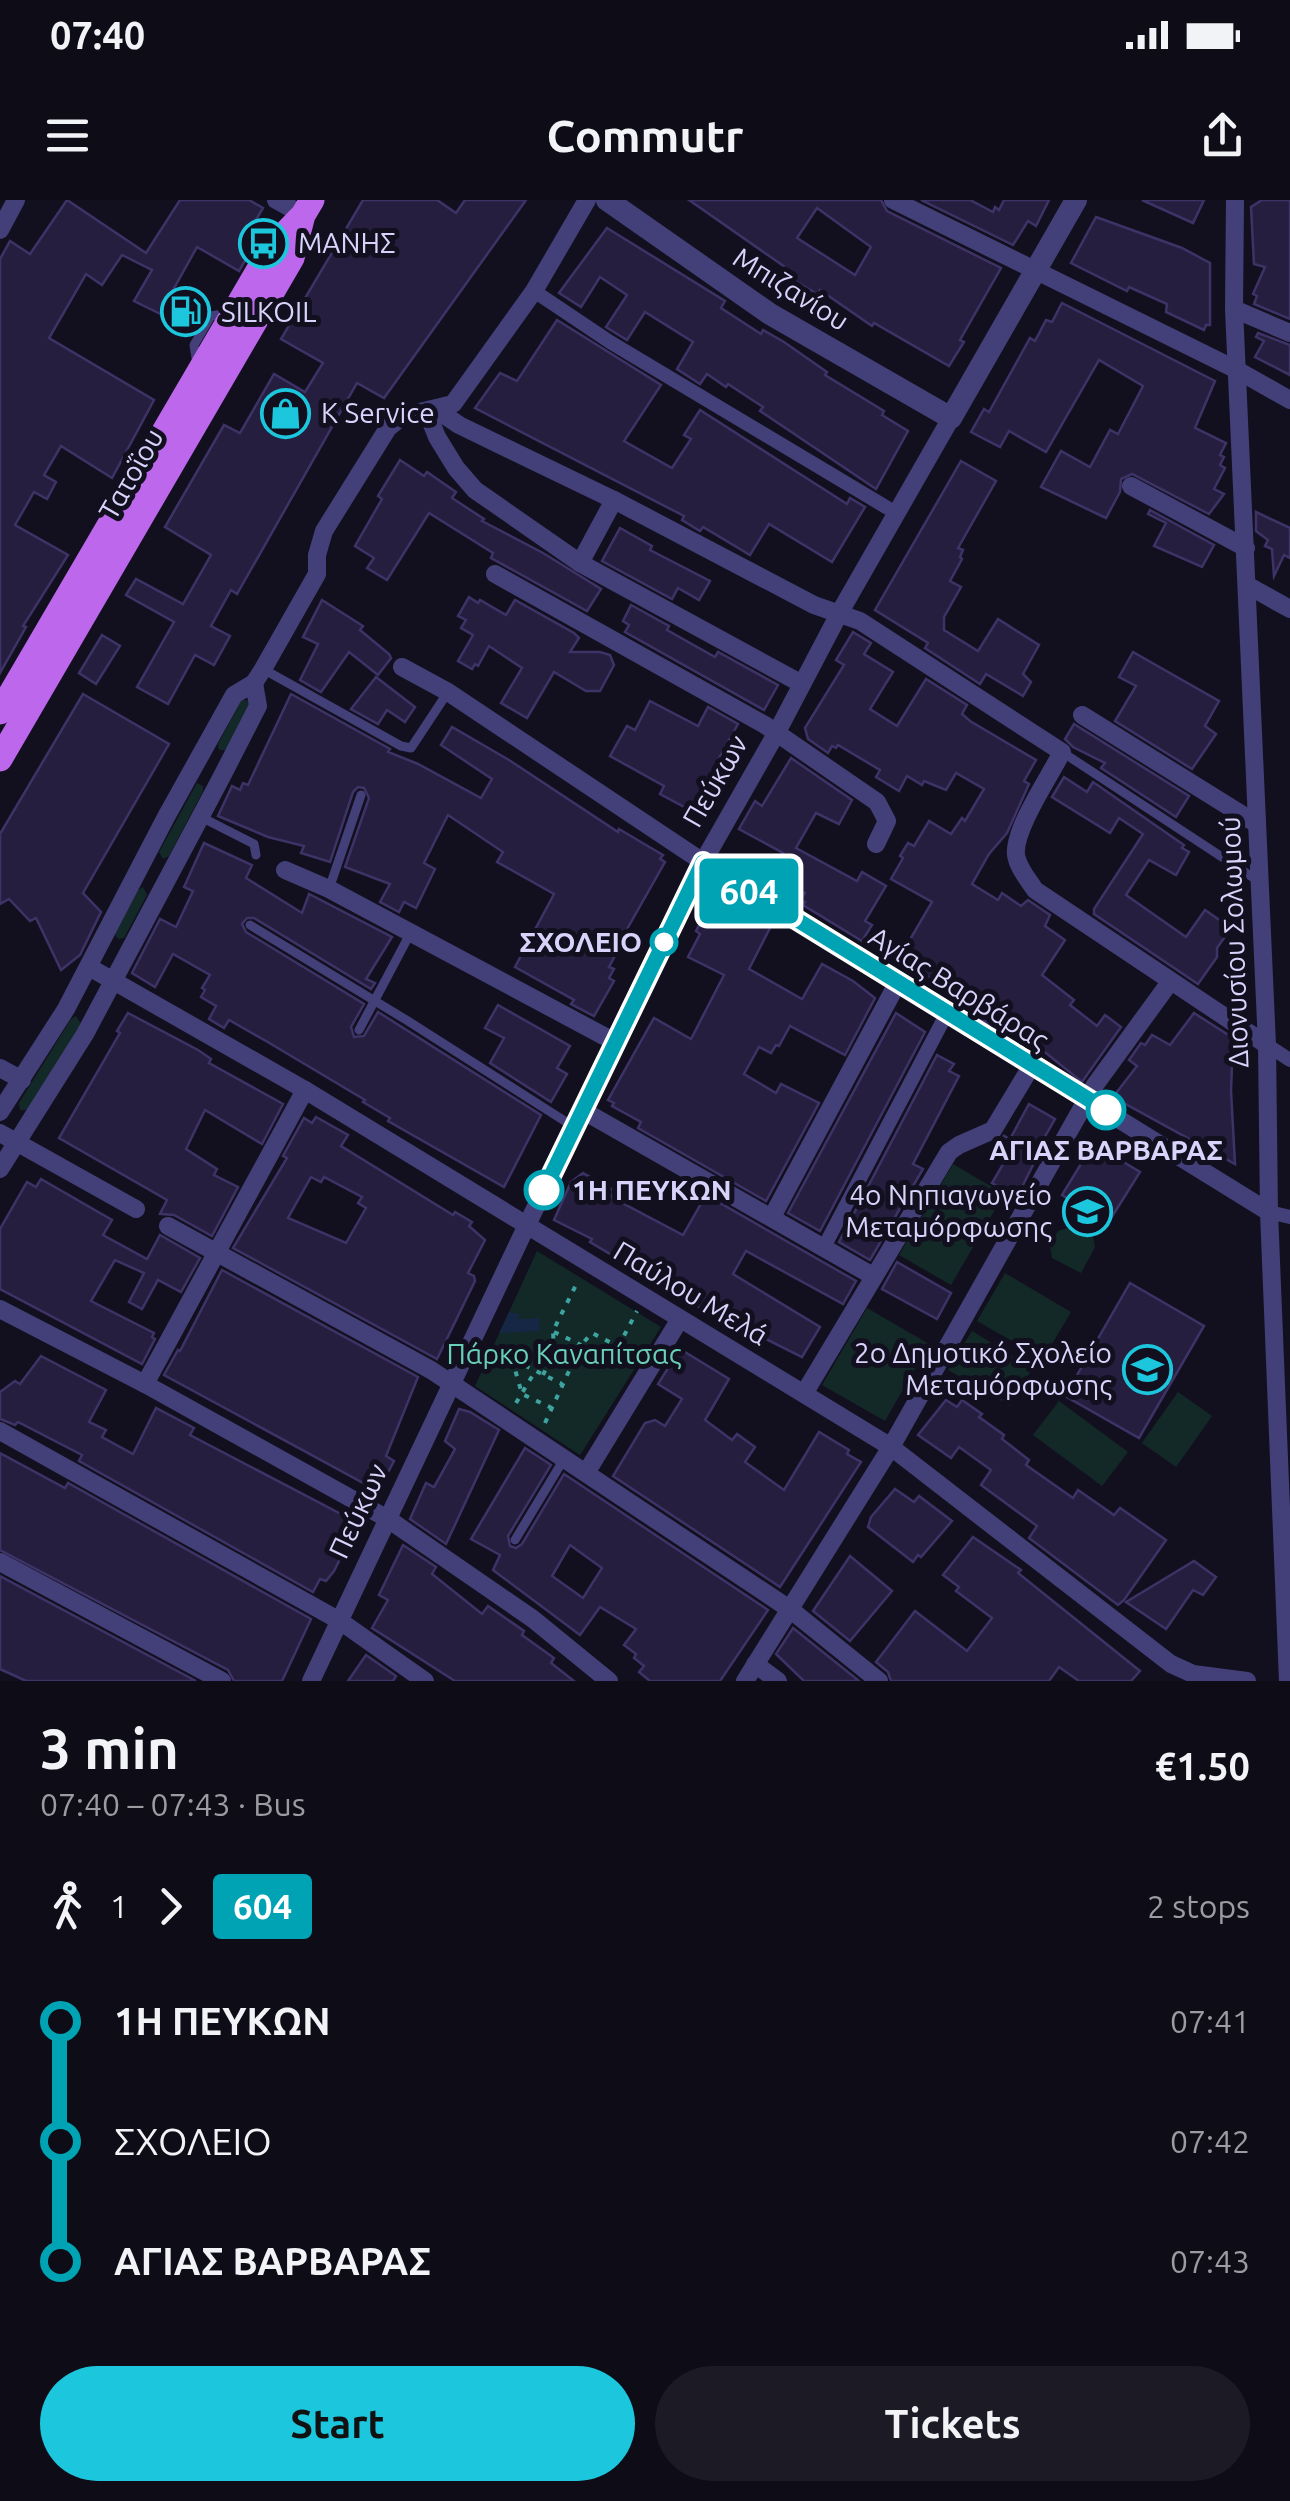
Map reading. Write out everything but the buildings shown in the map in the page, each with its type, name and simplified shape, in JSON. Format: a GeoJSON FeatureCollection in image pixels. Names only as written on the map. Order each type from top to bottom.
{"type":"FeatureCollection","features":[{"type":"Feature","properties":{"kind":"main road","name":"Τατοΐου"},"geometry":{"type":"LineString","coordinates":[[0,712],[272,247],[307,207]]}},
{"type":"Feature","properties":{"kind":"main road","name":"Τατοΐου"},"geometry":{"type":"LineString","coordinates":[[0,759],[292,258],[307,207]]}},
{"type":"Feature","properties":{"kind":"street"},"geometry":{"type":"LineString","coordinates":[[0,230],[16,200]]}},
{"type":"Feature","properties":{"kind":"street"},"geometry":{"type":"LineString","coordinates":[[276,200],[307,207]]}},
{"type":"Feature","properties":{"kind":"street"},"geometry":{"type":"LineString","coordinates":[[0,1112],[89,967],[234,695],[259,676],[317,574],[317,554],[324,531],[388,428],[403,416],[453,404],[534,292],[587,200]]}},
{"type":"Feature","properties":{"kind":"street","name":"Μπιζανίου"},"geometry":{"type":"LineString","coordinates":[[607,200],[770,314],[951,418]]}},
{"type":"Feature","properties":{"kind":"street"},"geometry":{"type":"LineString","coordinates":[[893,200],[1290,400]]}},
{"type":"Feature","properties":{"kind":"street","name":"Πεύκων"},"geometry":{"type":"LineString","coordinates":[[311,1681],[703,862],[840,612],[1076,200]]}},
{"type":"Feature","properties":{"kind":"street","name":"Διονυσίου Σολωμού"},"geometry":{"type":"LineString","coordinates":[[1235,200],[1234,308],[1267,1045],[1270,1212],[1284,1385],[1289,1680]]}},
{"type":"Feature","properties":{"kind":"street"},"geometry":{"type":"LineString","coordinates":[[534,292],[610,342],[896,513]]}},
{"type":"Feature","properties":{"kind":"street"},"geometry":{"type":"LineString","coordinates":[[1234,308],[1290,333]]}},
{"type":"Feature","properties":{"kind":"street"},"geometry":{"type":"LineString","coordinates":[[432,411],[614,500],[814,605],[860,621],[1062,752],[1018,837],[1016,854],[1036,890],[1290,1060]]}},
{"type":"Feature","properties":{"kind":"street"},"geometry":{"type":"LineString","coordinates":[[432,411],[437,438],[475,490],[580,563],[802,684]]}},
{"type":"Feature","properties":{"kind":"street"},"geometry":{"type":"LineString","coordinates":[[1131,486],[1246,548]]}},
{"type":"Feature","properties":{"kind":"street"},"geometry":{"type":"LineString","coordinates":[[580,563],[614,500]]}},
{"type":"Feature","properties":{"kind":"street"},"geometry":{"type":"LineString","coordinates":[[495,574],[777,732],[877,802],[887,820],[876,844]]}},
{"type":"Feature","properties":{"kind":"street"},"geometry":{"type":"LineString","coordinates":[[1248,585],[1290,609]]}},
{"type":"Feature","properties":{"kind":"street","name":"Αγίας Βαρβάρας"},"geometry":{"type":"LineString","coordinates":[[402,667],[448,692],[703,862],[1270,1212],[1290,1217]]}},
{"type":"Feature","properties":{"kind":"street"},"geometry":{"type":"LineString","coordinates":[[0,1169],[8,1138],[85,1034],[220,780],[258,706],[259,676]]}},
{"type":"Feature","properties":{"kind":"street"},"geometry":{"type":"LineString","coordinates":[[1082,715],[1257,824]]}},
{"type":"Feature","properties":{"kind":"street"},"geometry":{"type":"LineString","coordinates":[[194,766],[220,780]]}},
{"type":"Feature","properties":{"kind":"street"},"geometry":{"type":"LineString","coordinates":[[142,864],[167,880]]}},
{"type":"Feature","properties":{"kind":"street"},"geometry":{"type":"LineString","coordinates":[[285,870],[412,932],[616,1042]]}},
{"type":"Feature","properties":{"kind":"street","name":"Παύλου Μελά"},"geometry":{"type":"LineString","coordinates":[[89,967],[305,1090],[891,1446],[1166,1673],[1247,1681]]}},
{"type":"Feature","properties":{"kind":"street"},"geometry":{"type":"LineString","coordinates":[[772,1217],[898,982]]}},
{"type":"Feature","properties":{"kind":"street"},"geometry":{"type":"LineString","coordinates":[[745,1681],[891,1446],[1095,1085],[1170,982]]}},
{"type":"Feature","properties":{"kind":"street"},"geometry":{"type":"LineString","coordinates":[[824,1246],[947,1013]]}},
{"type":"Feature","properties":{"kind":"street"},"geometry":{"type":"LineString","coordinates":[[804,1392],[949,1152],[993,1130],[1032,1065]]}},
{"type":"Feature","properties":{"kind":"street"},"geometry":{"type":"LineString","coordinates":[[0,1068],[22,1080]]}},
{"type":"Feature","properties":{"kind":"street"},"geometry":{"type":"LineString","coordinates":[[145,1384],[305,1090]]}},
{"type":"Feature","properties":{"kind":"street"},"geometry":{"type":"LineString","coordinates":[[578,1118],[772,1217],[873,1276]]}},
{"type":"Feature","properties":{"kind":"street"},"geometry":{"type":"LineString","coordinates":[[8,1138],[136,1209]]}},
{"type":"Feature","properties":{"kind":"street"},"geometry":{"type":"LineString","coordinates":[[168,1226],[431,1370],[791,1610],[879,1681]]}},
{"type":"Feature","properties":{"kind":"street"},"geometry":{"type":"LineString","coordinates":[[0,1309],[145,1384],[388,1519],[533,1619],[610,1681]]}},
{"type":"Feature","properties":{"kind":"street"},"geometry":{"type":"LineString","coordinates":[[586,1473],[680,1319]]}},
{"type":"Feature","properties":{"kind":"street"},"geometry":{"type":"LineString","coordinates":[[0,1431],[340,1620],[425,1681]]}},
{"type":"Feature","properties":{"kind":"street"},"geometry":{"type":"LineString","coordinates":[[0,1562],[222,1681]]}},
{"type":"Feature","properties":{"kind":"street"},"geometry":{"type":"LineString","coordinates":[[756,1664],[778,1681]]}},
{"type":"Feature","properties":{"kind":"street"},"geometry":{"type":"LineString","coordinates":[[1278,1681],[1289,1680]]}},
{"type":"Feature","properties":{"kind":"lane"},"geometry":{"type":"LineString","coordinates":[[259,676],[411,748],[448,692]]}},
{"type":"Feature","properties":{"kind":"lane"},"geometry":{"type":"LineString","coordinates":[[1062,752],[1260,882]]}},
{"type":"Feature","properties":{"kind":"lane"},"geometry":{"type":"LineString","coordinates":[[328,889],[361,795]]}},
{"type":"Feature","properties":{"kind":"lane"},"geometry":{"type":"LineString","coordinates":[[199,816],[254,844],[256,855]]}},
{"type":"Feature","properties":{"kind":"lane"},"geometry":{"type":"LineString","coordinates":[[250,926],[578,1118]]}},
{"type":"Feature","properties":{"kind":"lane"},"geometry":{"type":"LineString","coordinates":[[359,1030],[412,932]]}},
{"type":"Feature","properties":{"kind":"lane"},"geometry":{"type":"LineString","coordinates":[[516,1540],[564,1459]]}},
{"type":"Feature","properties":{"kind":"path"},"geometry":{"type":"LineString","coordinates":[[543,1375],[554,1352],[553,1331],[586,1263]]}},
{"type":"Feature","properties":{"kind":"path"},"geometry":{"type":"LineString","coordinates":[[618,1346],[645,1298]]}},
{"type":"Feature","properties":{"kind":"path"},"geometry":{"type":"LineString","coordinates":[[553,1331],[581,1345]]}},
{"type":"Feature","properties":{"kind":"path"},"geometry":{"type":"LineString","coordinates":[[536,1440],[581,1345],[592,1332],[652,1365]]}},
{"type":"Feature","properties":{"kind":"path"},"geometry":{"type":"LineString","coordinates":[[472,1340],[564,1385]]}},
{"type":"Feature","properties":{"kind":"path"},"geometry":{"type":"LineString","coordinates":[[512,1360],[522,1394],[552,1408]]}},
{"type":"Feature","properties":{"kind":"path"},"geometry":{"type":"LineString","coordinates":[[506,1420],[535,1371]]}},
{"type":"Feature","properties":{"kind":"green space"},"geometry":{"type":"Polygon","coordinates":[[[247,700],[250,706],[226,750],[219,750],[218,744],[241,701],[247,700]]]}},
{"type":"Feature","properties":{"kind":"green space"},"geometry":{"type":"Polygon","coordinates":[[[197,783],[203,791],[169,856],[163,859],[159,852],[197,783]]]}},
{"type":"Feature","properties":{"kind":"green space"},"geometry":{"type":"Polygon","coordinates":[[[143,887],[147,895],[124,938],[118,939],[115,934],[143,887]]]}},
{"type":"Feature","properties":{"kind":"green space"},"geometry":{"type":"Polygon","coordinates":[[[76,1016],[81,1024],[28,1110],[20,1110],[19,1103],[76,1016]]]}},
{"type":"Feature","properties":{"kind":"green space"},"geometry":{"type":"Polygon","coordinates":[[[953,1164],[1004,1194],[951,1285],[899,1255],[953,1164]]]}},
{"type":"Feature","properties":{"kind":"green space"},"geometry":{"type":"Polygon","coordinates":[[[1074,1226],[1093,1237],[1095,1247],[1081,1273],[1052,1258],[1050,1245],[1058,1231],[1074,1226]]]}},
{"type":"Feature","properties":{"kind":"green space","name":"Πάρκο Καναπίτσας"},"geometry":{"type":"Polygon","coordinates":[[[537,1251],[661,1327],[580,1455],[475,1386],[537,1251]]]}},
{"type":"Feature","properties":{"kind":"green space"},"geometry":{"type":"Polygon","coordinates":[[[1005,1273],[1071,1312],[1043,1359],[977,1321],[1005,1273]]]}},
{"type":"Feature","properties":{"kind":"green space"},"geometry":{"type":"Polygon","coordinates":[[[867,1308],[929,1344],[885,1421],[822,1385],[867,1308]]]}},
{"type":"Feature","properties":{"kind":"green space"},"geometry":{"type":"Polygon","coordinates":[[[972,1331],[1033,1368],[1010,1406],[948,1370],[972,1331]]]}},
{"type":"Feature","properties":{"kind":"green space"},"geometry":{"type":"Polygon","coordinates":[[[1178,1392],[1212,1416],[1176,1467],[1142,1443],[1178,1392]]]}},
{"type":"Feature","properties":{"kind":"green space"},"geometry":{"type":"Polygon","coordinates":[[[1059,1401],[1128,1452],[1102,1486],[1033,1435],[1059,1401]]]}},
{"type":"Feature","properties":{"kind":"water"},"geometry":{"type":"Polygon","coordinates":[[[509,1312],[519,1314],[518,1319],[539,1318],[540,1331],[499,1333],[509,1312]]]}},
{"type":"Feature","properties":{"kind":"bus line","name":"604"},"geometry":{"type":"LineString","coordinates":[[544,1190],[703,862],[1106,1110]]}},
{"type":"Feature","properties":{"kind":"place","name":"ΜΑΝΗΣ"},"geometry":{"type":"Point","coordinates":[263,243]}},
{"type":"Feature","properties":{"kind":"place","name":"SILKOIL"},"geometry":{"type":"Point","coordinates":[186,312]}},
{"type":"Feature","properties":{"kind":"place","name":"K Service"},"geometry":{"type":"Point","coordinates":[286,413]}},
{"type":"Feature","properties":{"kind":"place","name":"ΣΧΟΛΕΙΟ"},"geometry":{"type":"Point","coordinates":[664,942]}},
{"type":"Feature","properties":{"kind":"place","name":"ΑΓΙΑΣ ΒΑΡΒΑΡΑΣ"},"geometry":{"type":"Point","coordinates":[1106,1110]}},
{"type":"Feature","properties":{"kind":"place","name":"1Η ΠΕΥΚΩΝ"},"geometry":{"type":"Point","coordinates":[544,1190]}},
{"type":"Feature","properties":{"kind":"place","name":"4ο Νηπιαγωγείο Μεταμόρφωσης"},"geometry":{"type":"Point","coordinates":[1087,1211]}},
{"type":"Feature","properties":{"kind":"place","name":"2ο Δημοτικό Σχολείο Μεταμόρφωσης"},"geometry":{"type":"Point","coordinates":[1147,1369]}}]}
